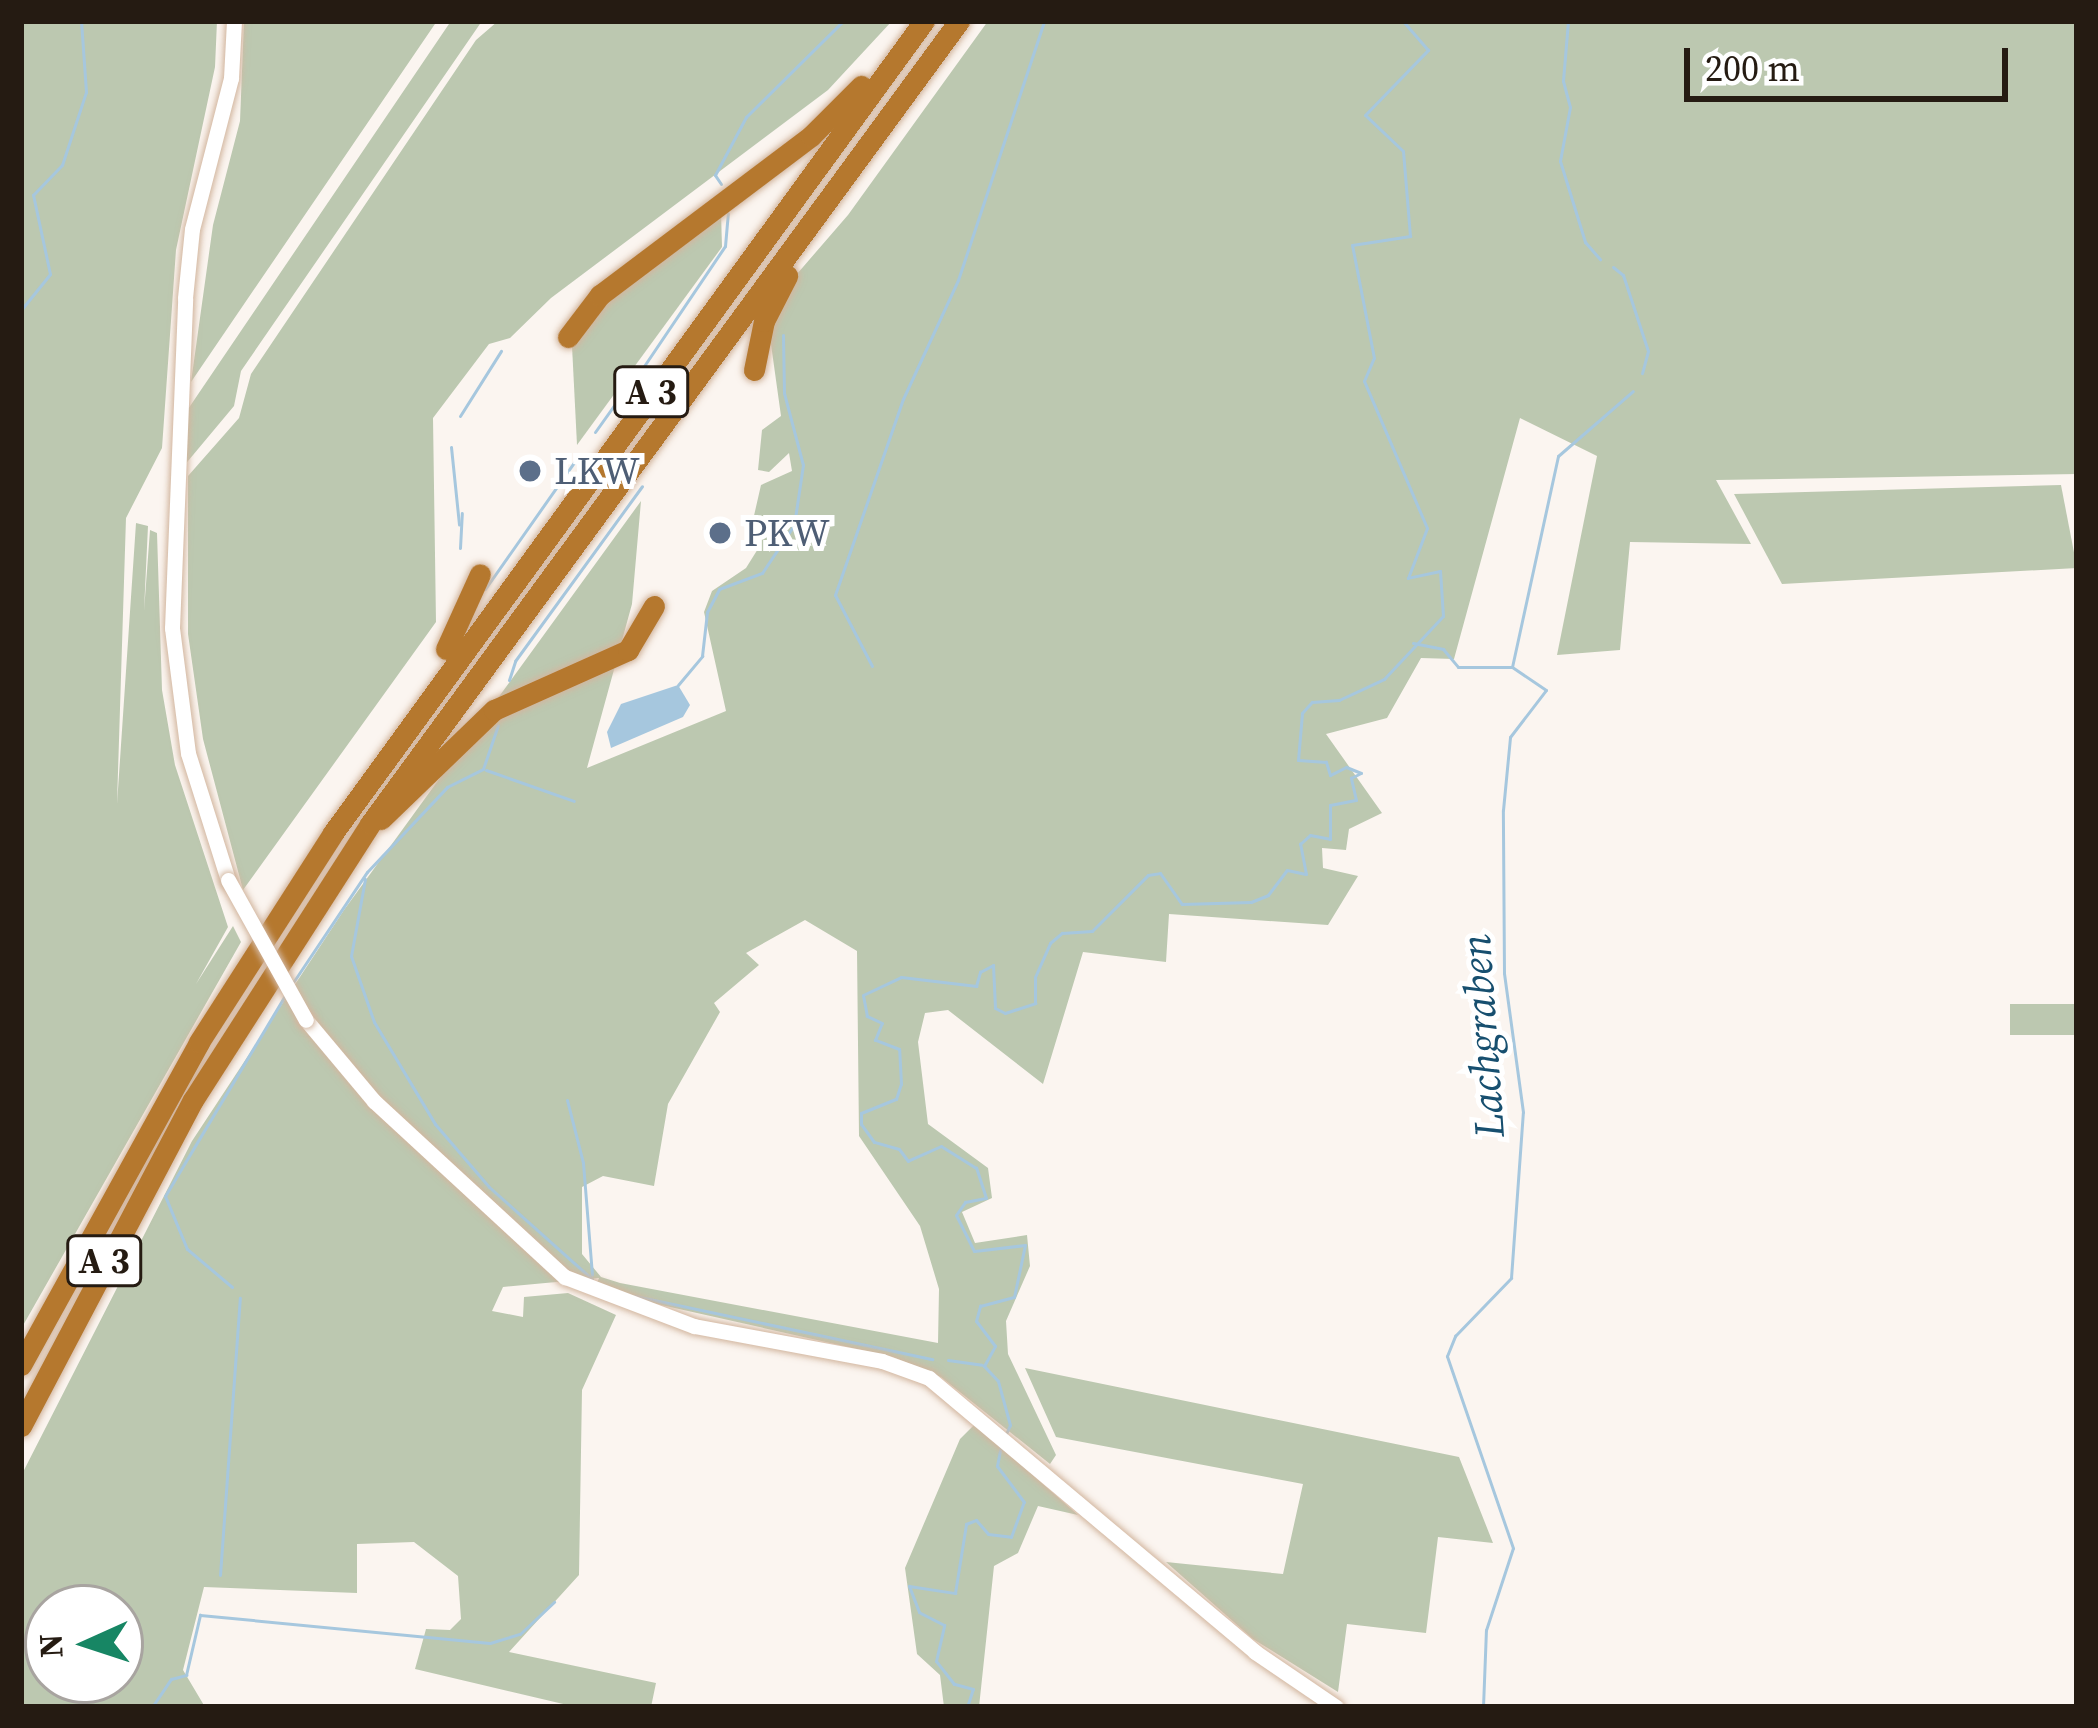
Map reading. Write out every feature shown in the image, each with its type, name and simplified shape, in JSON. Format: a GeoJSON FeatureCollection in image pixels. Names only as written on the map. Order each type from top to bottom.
{"type":"FeatureCollection","features":[{"type":"Feature","properties":{"kind":"highway","name":"A 3"},"geometry":{"type":"LineString","coordinates":[[21,1364],[239,974],[423,703],[924,21]]}},
{"type":"Feature","properties":{"kind":"highway","name":"A 3"},"geometry":{"type":"LineString","coordinates":[[21,1426],[193,1100],[370,824],[959,21]]}},
{"type":"Feature","properties":{"kind":"highway"},"geometry":{"type":"LineString","coordinates":[[568,337],[600,296],[811,136],[863,84],[878,81]]}},
{"type":"Feature","properties":{"kind":"highway"},"geometry":{"type":"LineString","coordinates":[[754,370],[764,321],[807,245],[811,222]]}},
{"type":"Feature","properties":{"kind":"highway"},"geometry":{"type":"LineString","coordinates":[[423,703],[424,681],[465,621],[480,574]]}},
{"type":"Feature","properties":{"kind":"highway"},"geometry":{"type":"LineString","coordinates":[[370,824],[394,814],[494,710],[628,650],[653,606]]}},
{"type":"Feature","properties":{"kind":"street"},"geometry":{"type":"LineString","coordinates":[[234,21],[231,78],[187,275],[172,587],[188,753],[228,880],[306,1019],[374,1101],[583,1289],[713,1331],[910,1369],[1007,1438],[1231,1632],[1336,1707]]}},
{"type":"Feature","properties":{"kind":"green space"},"geometry":{"type":"Polygon","coordinates":[[[21,21],[217,21],[215,67],[176,250],[162,448],[126,518],[117,804],[136,523],[148,526],[144,611],[150,530],[157,533],[162,690],[175,765],[228,927],[196,984],[233,926],[241,942],[21,1329],[21,21]]]}},
{"type":"Feature","properties":{"kind":"green space"},"geometry":{"type":"Polygon","coordinates":[[[244,21],[437,21],[191,382],[213,225],[240,121],[244,21]]]}},
{"type":"Feature","properties":{"kind":"green space"},"geometry":{"type":"Polygon","coordinates":[[[451,21],[482,21],[241,371],[234,406],[183,467],[184,415],[451,21]]]}},
{"type":"Feature","properties":{"kind":"green space"},"geometry":{"type":"Polygon","coordinates":[[[498,21],[892,21],[828,90],[551,298],[510,338],[489,344],[433,418],[436,622],[243,890],[203,739],[188,634],[188,476],[239,418],[251,374],[476,40],[498,21]]]}},
{"type":"Feature","properties":{"kind":"green space"},"geometry":{"type":"Polygon","coordinates":[[[988,21],[2077,21],[2077,474],[1716,480],[1751,544],[1630,542],[1620,650],[1557,655],[1597,456],[1520,418],[1454,659],[1421,658],[1387,718],[1326,734],[1382,813],[1349,829],[1346,850],[1322,848],[1323,868],[1358,876],[1328,925],[1169,914],[1166,962],[1083,952],[1043,1084],[948,1010],[925,1013],[918,1042],[928,1124],[988,1168],[992,1198],[962,1212],[975,1243],[1027,1235],[1030,1266],[1006,1321],[1008,1354],[1056,1455],[1050,1464],[941,1377],[893,1357],[612,1294],[595,1288],[599,1278],[503,1287],[492,1311],[523,1317],[524,1297],[568,1293],[616,1315],[582,1390],[579,1575],[509,1652],[656,1683],[651,1707],[576,1707],[415,1669],[426,1629],[450,1630],[461,1619],[458,1576],[414,1542],[357,1544],[357,1593],[204,1587],[183,1670],[205,1707],[21,1707],[21,1476],[192,1141],[344,910],[641,501],[632,604],[587,768],[726,711],[704,612],[712,591],[746,568],[761,544],[761,523],[753,520],[761,485],[792,471],[789,453],[769,472],[758,470],[762,430],[781,416],[769,330],[784,289],[848,215],[988,21]],[[805,920],[746,953],[759,965],[714,1003],[720,1012],[668,1104],[654,1186],[603,1176],[582,1187],[582,1254],[601,1277],[938,1343],[939,1289],[920,1226],[859,1136],[857,951],[805,920]]]}},
{"type":"Feature","properties":{"kind":"green space"},"geometry":{"type":"Polygon","coordinates":[[[721,213],[722,247],[577,445],[572,346],[601,304],[721,213]]]}},
{"type":"Feature","properties":{"kind":"green space"},"geometry":{"type":"Polygon","coordinates":[[[2061,485],[2077,568],[1782,584],[1734,494],[2061,485]]]}},
{"type":"Feature","properties":{"kind":"green space"},"geometry":{"type":"Polygon","coordinates":[[[2010,1004],[2077,1004],[2077,1035],[2010,1035],[2010,1004]]]}},
{"type":"Feature","properties":{"kind":"green space"},"geometry":{"type":"Polygon","coordinates":[[[1025,1368],[1459,1457],[1493,1543],[1438,1537],[1426,1633],[1347,1624],[1338,1692],[1253,1639],[1166,1562],[1283,1574],[1303,1484],[1056,1437],[1025,1368]]]}},
{"type":"Feature","properties":{"kind":"green space"},"geometry":{"type":"Polygon","coordinates":[[[975,1424],[1078,1515],[1038,1506],[1018,1553],[994,1566],[979,1707],[944,1707],[940,1675],[917,1654],[905,1568],[960,1439],[975,1424]]]}},
{"type":"Feature","properties":{"kind":"water"},"geometry":{"type":"Polygon","coordinates":[[[678,685],[690,705],[683,717],[611,748],[607,732],[621,704],[678,685]]]}},
{"type":"Feature","properties":{"kind":"waterway"},"geometry":{"type":"LineString","coordinates":[[21,310],[50,274],[33,195],[62,165],[86,92],[81,21]]}},
{"type":"Feature","properties":{"kind":"waterway"},"geometry":{"type":"LineString","coordinates":[[721,184],[715,175],[746,117],[843,21]]}},
{"type":"Feature","properties":{"kind":"waterway"},"geometry":{"type":"LineString","coordinates":[[872,666],[835,595],[903,399],[958,280],[1044,21]]}},
{"type":"Feature","properties":{"kind":"waterway"},"geometry":{"type":"LineString","coordinates":[[1005,1436],[1010,1425],[998,1381],[984,1366],[995,1346],[976,1321],[980,1306],[1014,1297],[1025,1245],[974,1251],[956,1215],[965,1202],[986,1198],[976,1168],[941,1146],[908,1161],[899,1149],[874,1142],[861,1124],[861,1113],[896,1099],[901,1084],[899,1049],[875,1040],[882,1023],[867,1016],[863,995],[901,977],[976,986],[980,972],[993,965],[995,1008],[1005,1013],[1035,1003],[1035,977],[1050,943],[1062,933],[1092,931],[1148,875],[1160,873],[1182,904],[1251,902],[1268,895],[1287,870],[1306,874],[1300,844],[1310,835],[1330,839],[1330,805],[1356,800],[1351,778],[1361,773],[1346,767],[1330,775],[1326,762],[1298,760],[1302,713],[1312,702],[1339,700],[1384,679],[1443,616],[1440,571],[1408,578],[1427,528],[1364,381],[1374,358],[1352,245],[1410,236],[1403,151],[1365,115],[1428,50],[1403,21]]}},
{"type":"Feature","properties":{"kind":"waterway","name":"Lachgraben"},"geometry":{"type":"LineString","coordinates":[[1568,21],[1563,81],[1570,107],[1560,161],[1585,242],[1600,259]]}},
{"type":"Feature","properties":{"kind":"waterway"},"geometry":{"type":"LineString","coordinates":[[2075,21],[2077,25]]}},
{"type":"Feature","properties":{"kind":"waterway"},"geometry":{"type":"LineString","coordinates":[[642,369],[725,246],[728,213]]}},
{"type":"Feature","properties":{"kind":"waterway","name":"Lachgraben"},"geometry":{"type":"LineString","coordinates":[[1613,267],[1623,275],[1648,351],[1642,373]]}},
{"type":"Feature","properties":{"kind":"waterway"},"geometry":{"type":"LineString","coordinates":[[678,685],[702,656],[707,612],[719,589],[762,573],[794,525],[803,465],[784,393],[783,335]]}},
{"type":"Feature","properties":{"kind":"waterway"},"geometry":{"type":"LineString","coordinates":[[460,416],[501,351]]}},
{"type":"Feature","properties":{"kind":"waterway"},"geometry":{"type":"LineString","coordinates":[[595,432],[625,390]]}},
{"type":"Feature","properties":{"kind":"waterway","name":"Lachgraben"},"geometry":{"type":"LineString","coordinates":[[1483,1707],[1486,1630],[1513,1548],[1447,1356],[1455,1336],[1511,1278],[1523,1112],[1504,973],[1503,810],[1510,737],[1546,690],[1512,667],[1558,456],[1633,391]]}},
{"type":"Feature","properties":{"kind":"waterway"},"geometry":{"type":"LineString","coordinates":[[451,447],[459,525]]}},
{"type":"Feature","properties":{"kind":"waterway"},"geometry":{"type":"LineString","coordinates":[[485,589],[577,458]]}},
{"type":"Feature","properties":{"kind":"waterway"},"geometry":{"type":"LineString","coordinates":[[509,680],[515,661],[642,486]]}},
{"type":"Feature","properties":{"kind":"waterway"},"geometry":{"type":"LineString","coordinates":[[460,548],[462,513]]}},
{"type":"Feature","properties":{"kind":"waterway"},"geometry":{"type":"LineString","coordinates":[[1413,643],[1443,649],[1458,667],[1512,667]]}},
{"type":"Feature","properties":{"kind":"waterway"},"geometry":{"type":"LineString","coordinates":[[294,981],[367,872],[447,787],[483,769],[498,725]]}},
{"type":"Feature","properties":{"kind":"waterway"},"geometry":{"type":"LineString","coordinates":[[486,770],[574,801]]}},
{"type":"Feature","properties":{"kind":"waterway"},"geometry":{"type":"LineString","coordinates":[[365,879],[351,956],[374,1022],[435,1124],[489,1187],[592,1279]]}},
{"type":"Feature","properties":{"kind":"waterway"},"geometry":{"type":"LineString","coordinates":[[232,1287],[187,1249],[165,1196],[286,994]]}},
{"type":"Feature","properties":{"kind":"waterway"},"geometry":{"type":"LineString","coordinates":[[567,1100],[583,1163],[592,1275]]}},
{"type":"Feature","properties":{"kind":"waterway"},"geometry":{"type":"LineString","coordinates":[[635,1296],[932,1359]]}},
{"type":"Feature","properties":{"kind":"waterway"},"geometry":{"type":"LineString","coordinates":[[220,1575],[240,1298]]}},
{"type":"Feature","properties":{"kind":"waterway"},"geometry":{"type":"LineString","coordinates":[[948,1360],[982,1365]]}},
{"type":"Feature","properties":{"kind":"waterway"},"geometry":{"type":"LineString","coordinates":[[967,1707],[973,1689],[954,1684],[936,1661],[944,1625],[919,1612],[909,1586],[955,1593],[966,1524],[976,1520],[988,1534],[1011,1537],[1024,1502],[997,1466],[1001,1445]]}},
{"type":"Feature","properties":{"kind":"waterway"},"geometry":{"type":"LineString","coordinates":[[152,1707],[171,1679],[186,1675],[200,1615],[490,1643],[520,1634],[554,1602]]}},
{"type":"Feature","properties":{"kind":"place","name":"LKW"},"geometry":{"type":"Point","coordinates":[530,471]}},
{"type":"Feature","properties":{"kind":"place","name":"PKW"},"geometry":{"type":"Point","coordinates":[720,533]}}]}
